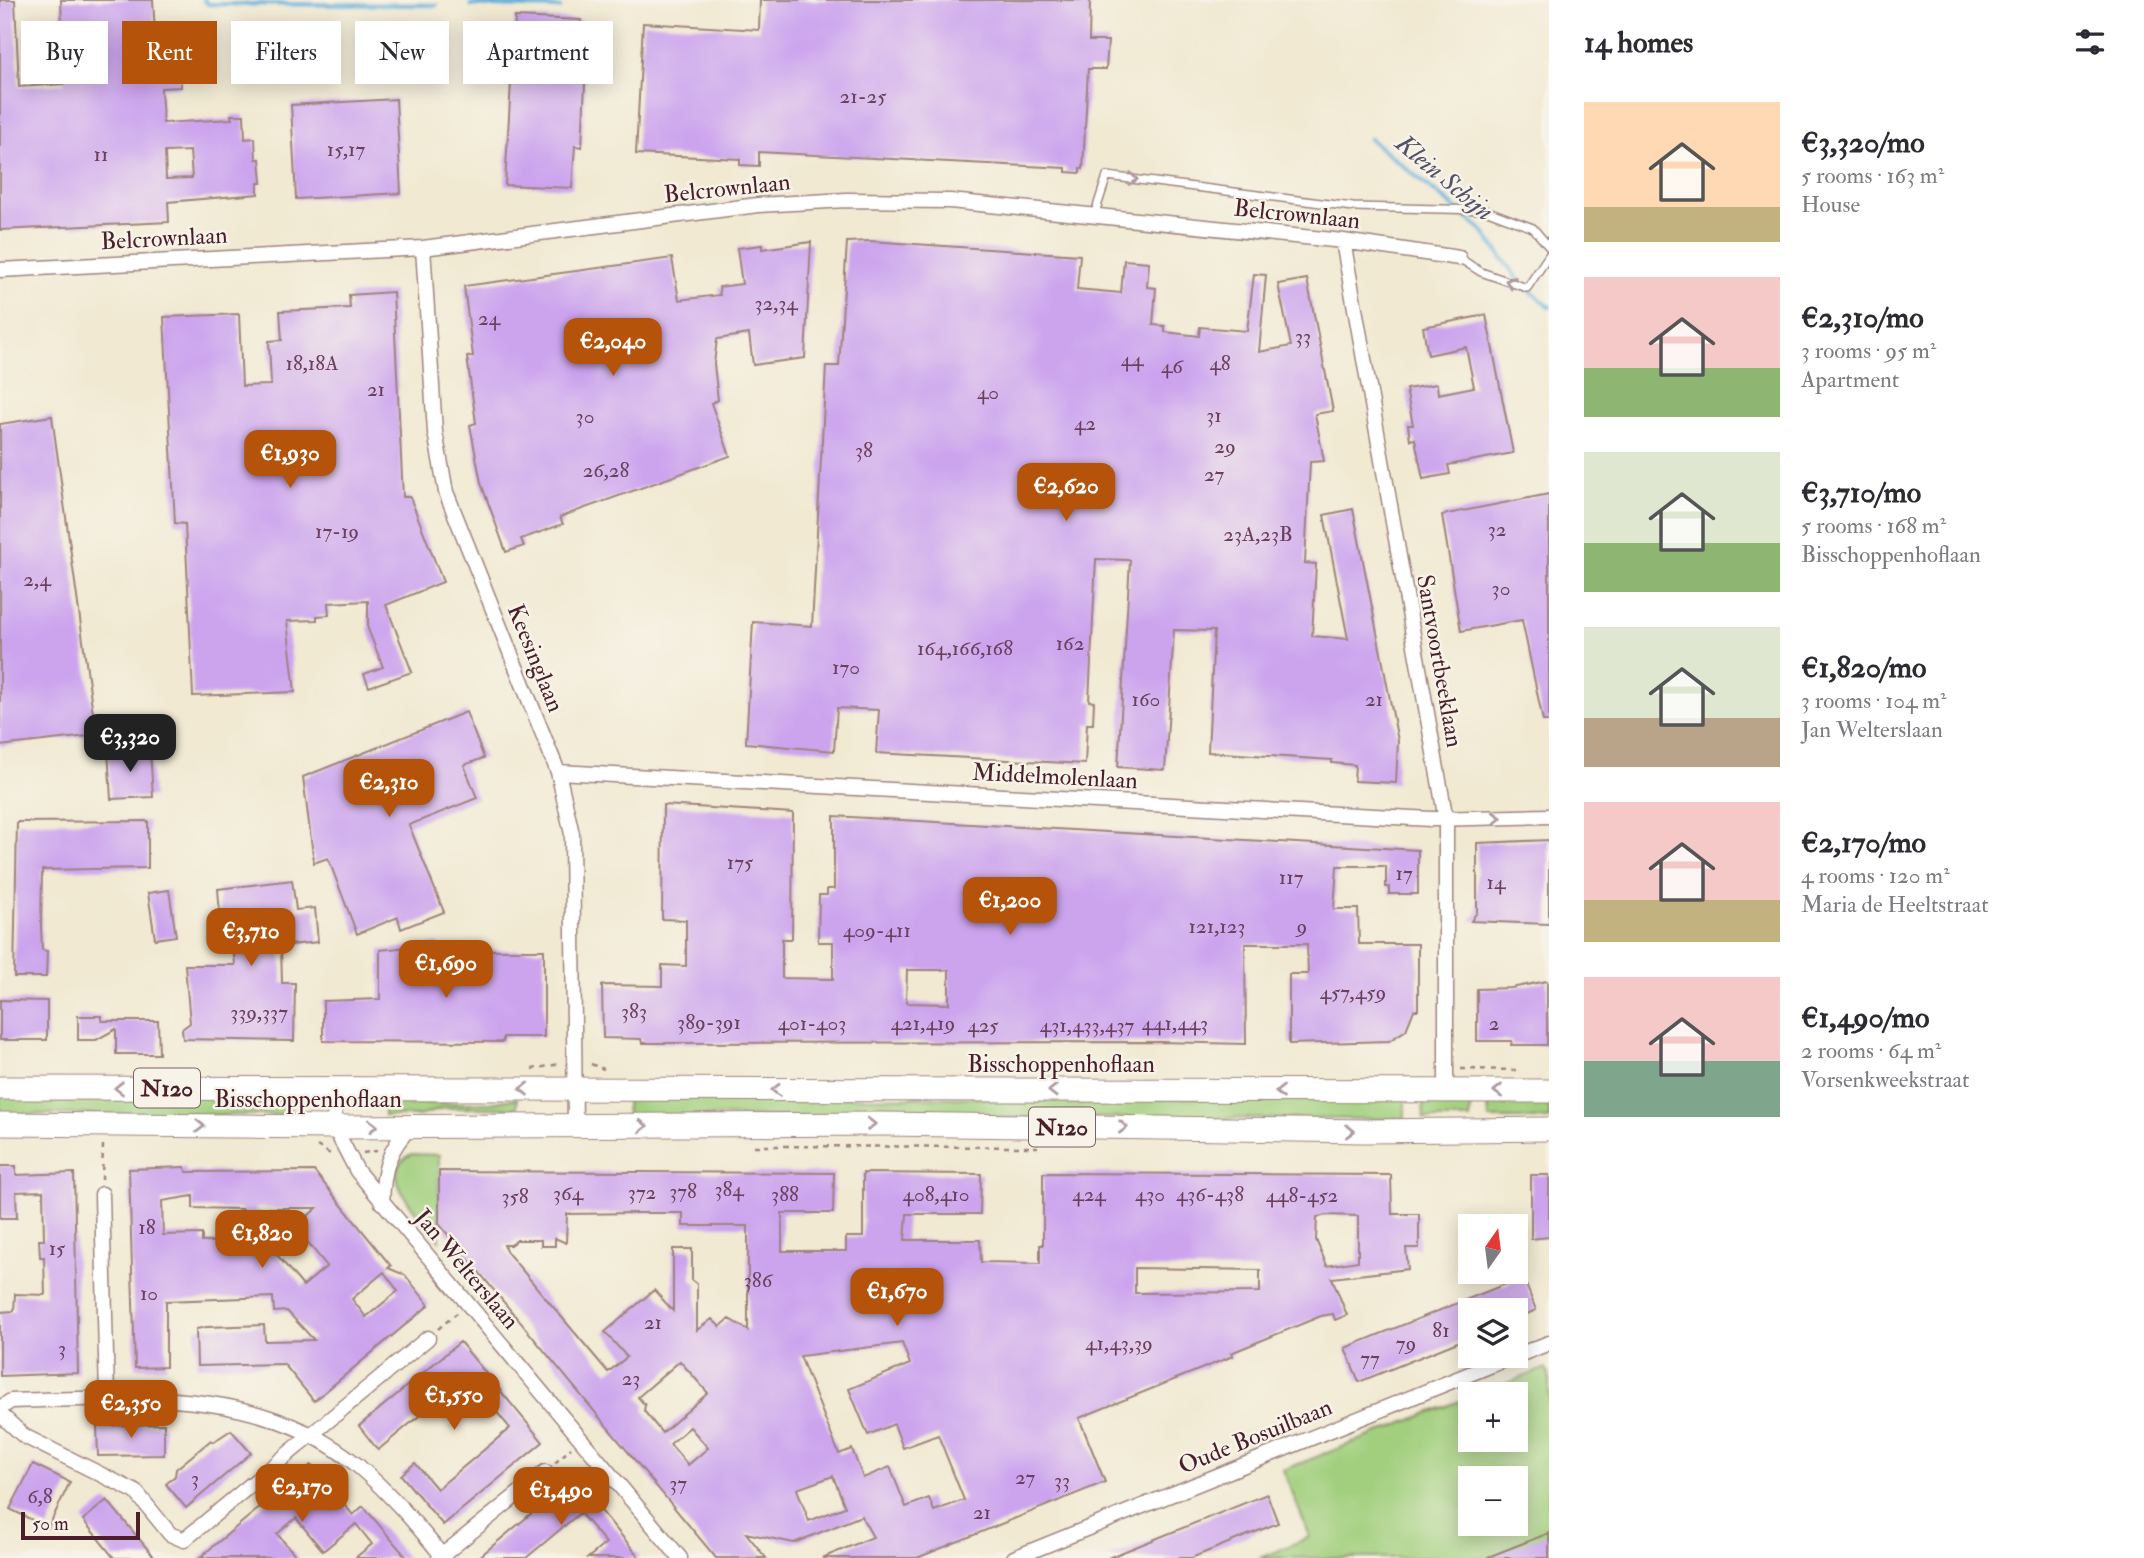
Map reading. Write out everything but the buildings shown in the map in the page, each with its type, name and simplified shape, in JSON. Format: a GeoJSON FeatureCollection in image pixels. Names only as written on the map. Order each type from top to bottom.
{"type":"FeatureCollection","features":[{"type":"Feature","properties":{"kind":"main road","name":"Bisschoppenhoflaan"},"geometry":{"type":"LineString","coordinates":[[0,1088],[1549,1091]]}},
{"type":"Feature","properties":{"kind":"main road","name":"Bisschoppenhoflaan"},"geometry":{"type":"LineString","coordinates":[[0,1124],[334,1127],[883,1124],[1366,1131],[1549,1129]]}},
{"type":"Feature","properties":{"kind":"street","name":"Belcrownlaan"},"geometry":{"type":"LineString","coordinates":[[0,270],[423,248],[758,205],[846,200],[950,201],[1343,241],[1459,258]]}},
{"type":"Feature","properties":{"kind":"street","name":"Santvoortbeeklaan"},"geometry":{"type":"LineString","coordinates":[[1343,241],[1446,820],[1446,1092]]}},
{"type":"Feature","properties":{"kind":"street","name":"Keesinglaan"},"geometry":{"type":"LineString","coordinates":[[423,248],[435,432],[446,492],[558,772],[572,834],[573,1090]]}},
{"type":"Feature","properties":{"kind":"street","name":"Middelmolenlaan"},"geometry":{"type":"LineString","coordinates":[[558,772],[1446,820],[1549,816]]}},
{"type":"Feature","properties":{"kind":"street","name":"Jan Welterslaan"},"geometry":{"type":"LineString","coordinates":[[335,1089],[334,1127],[357,1171],[466,1305],[680,1558]]}},
{"type":"Feature","properties":{"kind":"street"},"geometry":{"type":"LineString","coordinates":[[573,1090],[575,1126]]}},
{"type":"Feature","properties":{"kind":"street","name":"Jan Welterslaan"},"geometry":{"type":"LineString","coordinates":[[382,1203],[383,1172],[389,1155],[412,1126]]}},
{"type":"Feature","properties":{"kind":"street"},"geometry":{"type":"LineString","coordinates":[[102,1194],[107,1398]]}},
{"type":"Feature","properties":{"kind":"street"},"geometry":{"type":"LineString","coordinates":[[0,1414],[24,1436],[136,1492],[170,1534],[184,1540],[428,1338]]}},
{"type":"Feature","properties":{"kind":"street","name":"Oude Bosuilbaan"},"geometry":{"type":"LineString","coordinates":[[1528,1351],[1549,1343]]}},
{"type":"Feature","properties":{"kind":"street","name":"Oude Bosuilbaan"},"geometry":{"type":"LineString","coordinates":[[1014,1558],[1485,1368]]}},
{"type":"Feature","properties":{"kind":"street"},"geometry":{"type":"LineString","coordinates":[[0,1408],[10,1401],[161,1397],[232,1407],[272,1419],[309,1436],[354,1463],[384,1490],[442,1557],[545,1472]]}},
{"type":"Feature","properties":{"kind":"lane"},"geometry":{"type":"LineString","coordinates":[[1094,216],[1107,176],[1353,207],[1485,210],[1533,228],[1549,247]]}},
{"type":"Feature","properties":{"kind":"lane"},"geometry":{"type":"LineString","coordinates":[[1459,258],[1481,272],[1527,288],[1549,255]]}},
{"type":"Feature","properties":{"kind":"path"},"geometry":{"type":"LineString","coordinates":[[1447,1069],[1525,1070]]}},
{"type":"Feature","properties":{"kind":"path"},"geometry":{"type":"LineString","coordinates":[[102,1194],[103,1125]]}},
{"type":"Feature","properties":{"kind":"path"},"geometry":{"type":"LineString","coordinates":[[751,1146],[1044,1147]]}},
{"type":"Feature","properties":{"kind":"path"},"geometry":{"type":"LineString","coordinates":[[428,1338],[466,1305]]}},
{"type":"Feature","properties":{"kind":"path"},"geometry":{"type":"LineString","coordinates":[[545,1472],[580,1439]]}},
{"type":"Feature","properties":{"kind":"green space"},"geometry":{"type":"Polygon","coordinates":[[[0,1094],[290,1095],[290,1115],[0,1114],[0,1094]]]}},
{"type":"Feature","properties":{"kind":"green space"},"geometry":{"type":"Polygon","coordinates":[[[626,1097],[1405,1099],[1405,1119],[627,1116],[626,1097]]]}},
{"type":"Feature","properties":{"kind":"green space"},"geometry":{"type":"Polygon","coordinates":[[[517,1098],[517,1108],[444,1108],[419,1116],[384,1116],[384,1103],[491,1103],[517,1098]]]}},
{"type":"Feature","properties":{"kind":"green space"},"geometry":{"type":"Polygon","coordinates":[[[1488,1099],[1549,1099],[1549,1119],[1489,1119],[1488,1099]]]}},
{"type":"Feature","properties":{"kind":"green space"},"geometry":{"type":"Polygon","coordinates":[[[1471,1100],[1470,1119],[1424,1119],[1423,1101],[1471,1100]]]}},
{"type":"Feature","properties":{"kind":"green space"},"geometry":{"type":"Polygon","coordinates":[[[412,1154],[439,1155],[439,1240],[413,1209],[399,1184],[397,1172],[401,1162],[412,1154]]]}},
{"type":"Feature","properties":{"kind":"green space"},"geometry":{"type":"Polygon","coordinates":[[[1546,1368],[1549,1375],[1549,1558],[1260,1558],[1310,1537],[1283,1470],[1458,1402],[1458,1452],[1528,1452],[1528,1382],[1510,1382],[1546,1368]]]}},
{"type":"Feature","properties":{"kind":"waterway","name":"Klein Schijn"},"geometry":{"type":"LineString","coordinates":[[204,0],[208,4],[436,5]]}},
{"type":"Feature","properties":{"kind":"waterway","name":"Klein Schijn"},"geometry":{"type":"LineString","coordinates":[[471,5],[560,8]]}},
{"type":"Feature","properties":{"kind":"waterway","name":"Klein Schijn"},"geometry":{"type":"LineString","coordinates":[[1370,139],[1482,230],[1519,281],[1549,307]]}}]}
